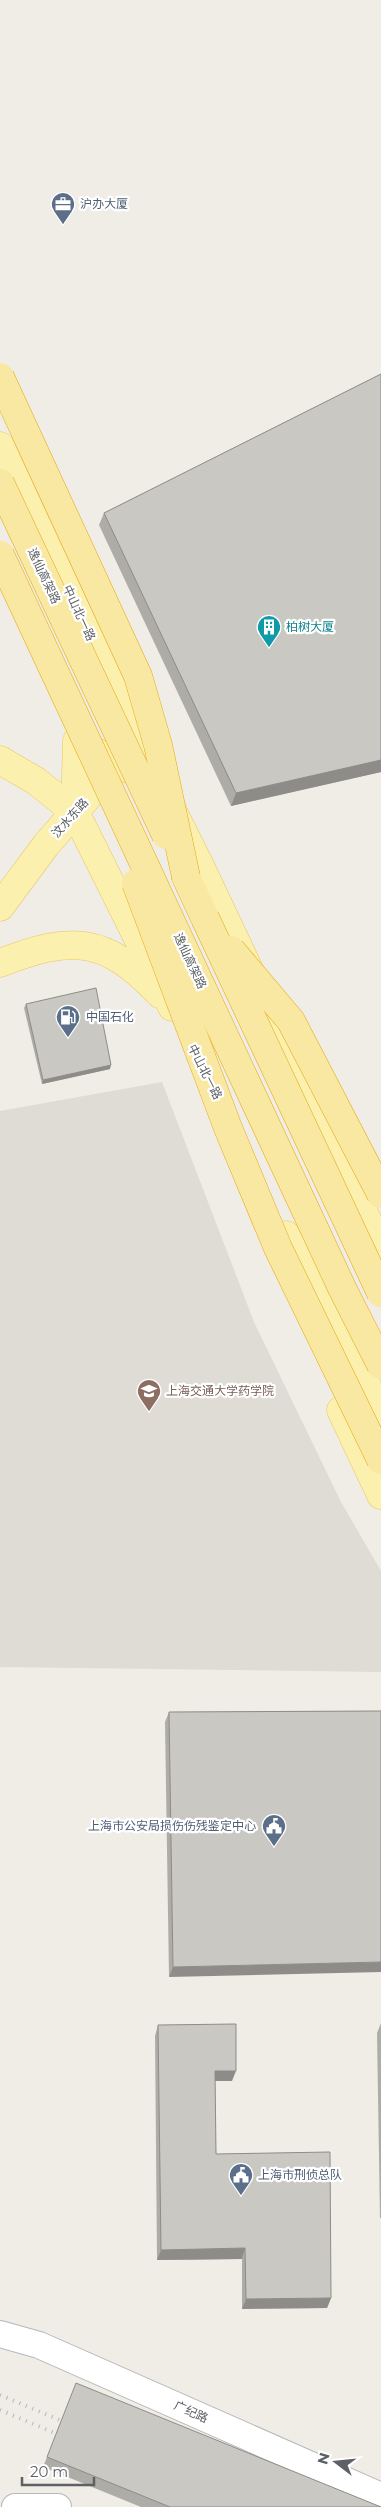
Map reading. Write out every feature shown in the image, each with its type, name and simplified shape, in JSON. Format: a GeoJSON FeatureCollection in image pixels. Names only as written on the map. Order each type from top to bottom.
{"type":"FeatureCollection","features":[{"type":"Feature","properties":{"kind":"highway"},"geometry":{"type":"LineString","coordinates":[[0,377],[138,676],[158,745],[186,877]]}},
{"type":"Feature","properties":{"kind":"highway","name":"逸仙高架路"},"geometry":{"type":"LineString","coordinates":[[0,483],[381,1293]]}},
{"type":"Feature","properties":{"kind":"highway","name":"逸仙高架路"},"geometry":{"type":"LineString","coordinates":[[0,555],[77,729],[342,1288],[381,1366]]}},
{"type":"Feature","properties":{"kind":"highway"},"geometry":{"type":"LineString","coordinates":[[77,729],[228,1128],[278,1248],[381,1460]]}},
{"type":"Feature","properties":{"kind":"highway"},"geometry":{"type":"LineString","coordinates":[[205,918],[291,1021],[375,1209]]}},
{"type":"Feature","properties":{"kind":"main road","name":"中山北一路"},"geometry":{"type":"LineString","coordinates":[[0,446],[129,724],[375,1209],[381,1249]]}},
{"type":"Feature","properties":{"kind":"main road"},"geometry":{"type":"LineString","coordinates":[[0,574],[77,729],[117,764],[157,780]]}},
{"type":"Feature","properties":{"kind":"main road","name":"汶水东路"},"geometry":{"type":"LineString","coordinates":[[0,907],[46,845],[117,764],[129,724]]}},
{"type":"Feature","properties":{"kind":"main road"},"geometry":{"type":"LineString","coordinates":[[75,812],[77,729]]}},
{"type":"Feature","properties":{"kind":"main road","name":"中山北一路"},"geometry":{"type":"LineString","coordinates":[[0,760],[36,782],[75,812],[324,1310],[381,1411]]}},
{"type":"Feature","properties":{"kind":"main road"},"geometry":{"type":"LineString","coordinates":[[0,963],[47,948],[74,944],[96,947],[115,957],[146,980],[172,1008]]}},
{"type":"Feature","properties":{"kind":"main road"},"geometry":{"type":"LineString","coordinates":[[289,1240],[301,1322],[381,1495]]}},
{"type":"Feature","properties":{"kind":"street","name":"广纪路"},"geometry":{"type":"LineString","coordinates":[[0,2334],[39,2345],[381,2496]]}},
{"type":"Feature","properties":{"kind":"street"},"geometry":{"type":"LineString","coordinates":[[15,2507],[58,2507]]}},
{"type":"Feature","properties":{"kind":"shaded area","name":"上海交通大学药学院"},"geometry":{"type":"Polygon","coordinates":[[[162,1082],[254,1322],[341,1502],[381,1571],[381,1672],[0,1667],[0,1111],[162,1082]]]}},
{"type":"Feature","properties":{"kind":"building","name":"柏树大厦"},"geometry":{"type":"Polygon","coordinates":[[[381,374],[381,760],[236,793],[104,513],[381,374]]]}},
{"type":"Feature","properties":{"kind":"building","name":"中国石化"},"geometry":{"type":"Polygon","coordinates":[[[96,988],[111,1065],[43,1080],[26,1004],[96,988]]]}},
{"type":"Feature","properties":{"kind":"building","name":"上海市公安局损伤伤残鉴定中心"},"geometry":{"type":"Polygon","coordinates":[[[381,1711],[381,1962],[173,1967],[169,1712],[381,1711]]]}},
{"type":"Feature","properties":{"kind":"building","name":"上海市刑侦总队"},"geometry":{"type":"Polygon","coordinates":[[[236,2024],[236,2071],[215,2071],[216,2154],[330,2152],[331,2298],[246,2299],[245,2248],[161,2250],[158,2025],[236,2024]]]}},
{"type":"Feature","properties":{"kind":"building"},"geometry":{"type":"Polygon","coordinates":[[[76,2383],[381,2507],[170,2507],[47,2457],[76,2383]]]}},
{"type":"Feature","properties":{"kind":"railway"},"geometry":{"type":"LineString","coordinates":[[0,2395],[74,2426]]}},
{"type":"Feature","properties":{"kind":"railway"},"geometry":{"type":"LineString","coordinates":[[0,2410],[69,2439]]}},
{"type":"Feature","properties":{"kind":"place","name":"沪办大厦"},"geometry":{"type":"Point","coordinates":[63,225]}},
{"type":"Feature","properties":{"kind":"place","name":"柏树大厦"},"geometry":{"type":"Point","coordinates":[269,648]}},
{"type":"Feature","properties":{"kind":"place","name":"中国石化"},"geometry":{"type":"Point","coordinates":[68,1038]}},
{"type":"Feature","properties":{"kind":"place","name":"上海交通大学药学院"},"geometry":{"type":"Point","coordinates":[149,1412]}},
{"type":"Feature","properties":{"kind":"place","name":"上海市公安局损伤伤残鉴定中心"},"geometry":{"type":"Point","coordinates":[274,1847]}},
{"type":"Feature","properties":{"kind":"place","name":"上海市刑侦总队"},"geometry":{"type":"Point","coordinates":[241,2196]}}]}
